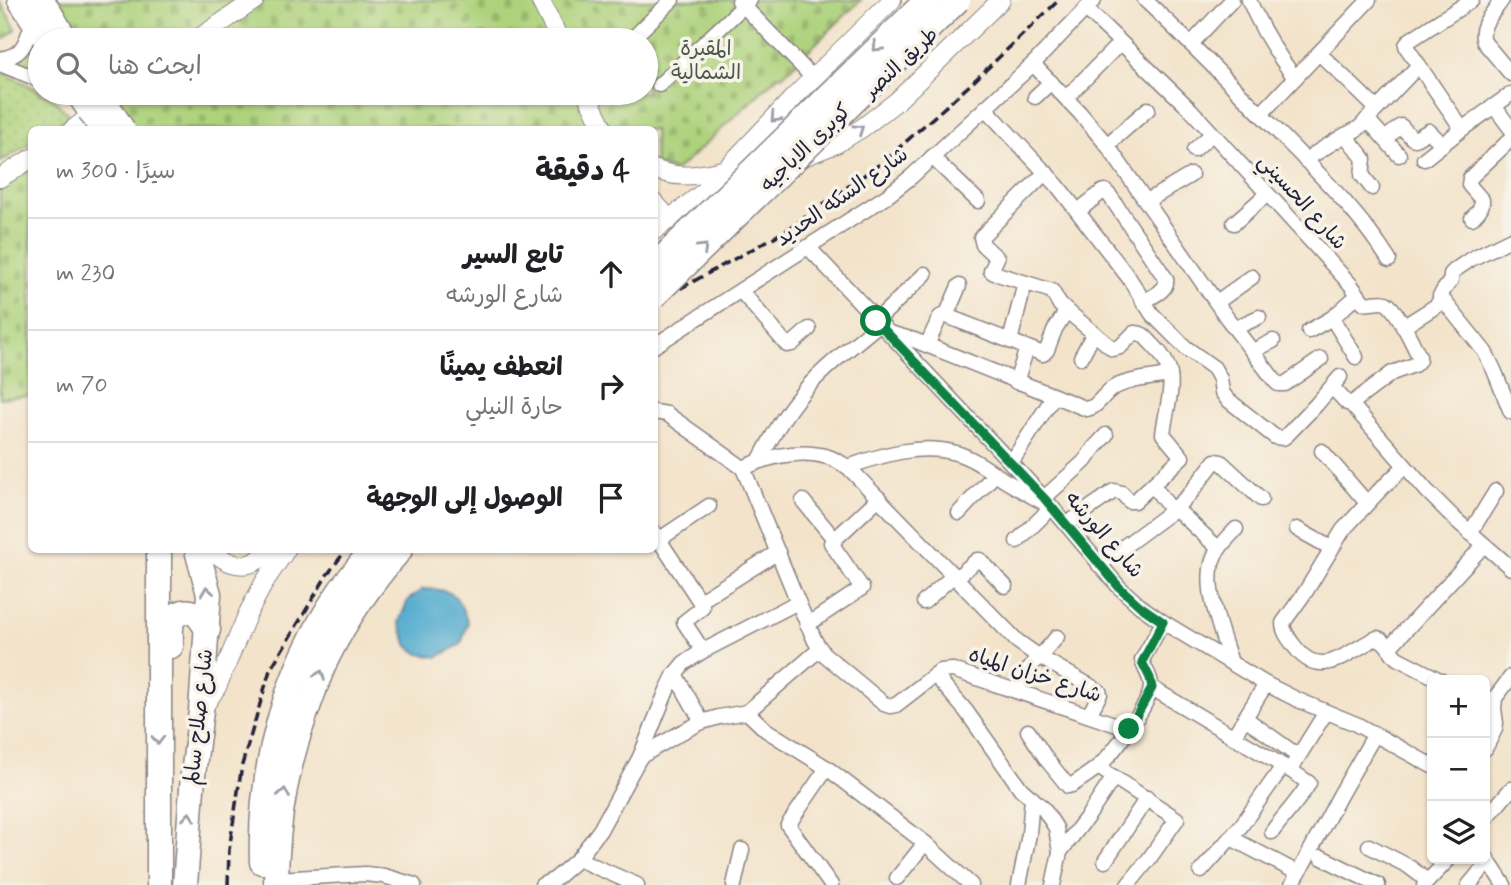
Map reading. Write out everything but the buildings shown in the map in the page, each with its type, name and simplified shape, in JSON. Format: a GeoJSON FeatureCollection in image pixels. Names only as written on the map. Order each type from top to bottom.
{"type":"FeatureCollection","features":[{"type":"Feature","properties":{"kind":"highway","name":"كوبرى الاباجيه"},"geometry":{"type":"LineString","coordinates":[[658,263],[927,0]]}},
{"type":"Feature","properties":{"kind":"highway","name":"كوبرى الاباجيه"},"geometry":{"type":"LineString","coordinates":[[658,292],[958,0]]}},
{"type":"Feature","properties":{"kind":"highway"},"geometry":{"type":"LineString","coordinates":[[36,15],[52,28]]}},
{"type":"Feature","properties":{"kind":"highway"},"geometry":{"type":"LineString","coordinates":[[96,105],[119,126]]}},
{"type":"Feature","properties":{"kind":"highway","name":"شارع صلاح سالم"},"geometry":{"type":"LineString","coordinates":[[159,553],[159,885]]}},
{"type":"Feature","properties":{"kind":"highway","name":"شارع صلاح سالم"},"geometry":{"type":"LineString","coordinates":[[185,885],[192,775],[208,630],[209,594],[198,553]]}},
{"type":"Feature","properties":{"kind":"highway"},"geometry":{"type":"LineString","coordinates":[[285,738],[295,673],[338,593],[369,553]]}},
{"type":"Feature","properties":{"kind":"highway"},"geometry":{"type":"LineString","coordinates":[[272,883],[262,820],[265,785],[285,738],[341,631],[359,601],[398,553]]}},
{"type":"Feature","properties":{"kind":"highway"},"geometry":{"type":"LineString","coordinates":[[158,709],[168,685],[171,625],[174,618],[187,611],[194,613],[208,630]]}},
{"type":"Feature","properties":{"kind":"street"},"geometry":{"type":"LineString","coordinates":[[214,28],[255,0]]}},
{"type":"Feature","properties":{"kind":"street"},"geometry":{"type":"LineString","coordinates":[[540,0],[554,28]]}},
{"type":"Feature","properties":{"kind":"street"},"geometry":{"type":"LineString","coordinates":[[644,28],[672,0]]}},
{"type":"Feature","properties":{"kind":"street","name":"طريق النصر"},"geometry":{"type":"LineString","coordinates":[[658,228],[705,191],[891,0]]}},
{"type":"Feature","properties":{"kind":"street","name":"طريق النصر"},"geometry":{"type":"LineString","coordinates":[[705,191],[772,171],[836,144],[862,128],[897,101],[1000,0]]}},
{"type":"Feature","properties":{"kind":"street"},"geometry":{"type":"LineString","coordinates":[[1144,0],[1261,114],[1352,209],[1389,260]]}},
{"type":"Feature","properties":{"kind":"street"},"geometry":{"type":"LineString","coordinates":[[1191,44],[1232,0]]}},
{"type":"Feature","properties":{"kind":"street"},"geometry":{"type":"LineString","coordinates":[[1261,114],[1369,0]]}},
{"type":"Feature","properties":{"kind":"street"},"geometry":{"type":"LineString","coordinates":[[1462,129],[1407,48],[1407,43],[1472,0]]}},
{"type":"Feature","properties":{"kind":"street"},"geometry":{"type":"LineString","coordinates":[[1502,0],[1484,26],[1482,37],[1511,74]]}},
{"type":"Feature","properties":{"kind":"street"},"geometry":{"type":"LineString","coordinates":[[1253,1],[1260,25],[1295,78]]}},
{"type":"Feature","properties":{"kind":"street"},"geometry":{"type":"LineString","coordinates":[[659,85],[744,2],[813,78]]}},
{"type":"Feature","properties":{"kind":"street","name":"شارع الحسيني"},"geometry":{"type":"LineString","coordinates":[[1090,5],[1120,43],[1212,134],[1358,295]]}},
{"type":"Feature","properties":{"kind":"street","name":"شارع السكه الحديد"},"geometry":{"type":"LineString","coordinates":[[658,343],[887,196],[1032,64],[1090,5]]}},
{"type":"Feature","properties":{"kind":"street"},"geometry":{"type":"LineString","coordinates":[[0,61],[19,52],[28,34]]}},
{"type":"Feature","properties":{"kind":"street"},"geometry":{"type":"LineString","coordinates":[[1066,98],[1120,43]]}},
{"type":"Feature","properties":{"kind":"street"},"geometry":{"type":"LineString","coordinates":[[1319,53],[1372,114],[1384,139],[1399,155]]}},
{"type":"Feature","properties":{"kind":"street"},"geometry":{"type":"LineString","coordinates":[[0,61],[28,74]]}},
{"type":"Feature","properties":{"kind":"street"},"geometry":{"type":"LineString","coordinates":[[1032,64],[1107,145],[1275,381],[1282,385],[1321,359]]}},
{"type":"Feature","properties":{"kind":"street"},"geometry":{"type":"LineString","coordinates":[[1305,160],[1355,131],[1419,65]]}},
{"type":"Feature","properties":{"kind":"street"},"geometry":{"type":"LineString","coordinates":[[1035,97],[1051,82]]}},
{"type":"Feature","properties":{"kind":"street"},"geometry":{"type":"LineString","coordinates":[[1423,159],[1511,94]]}},
{"type":"Feature","properties":{"kind":"street"},"geometry":{"type":"LineString","coordinates":[[75,126],[91,105]]}},
{"type":"Feature","properties":{"kind":"street"},"geometry":{"type":"LineString","coordinates":[[592,105],[602,126]]}},
{"type":"Feature","properties":{"kind":"street"},"geometry":{"type":"LineString","coordinates":[[1493,106],[1511,129]]}},
{"type":"Feature","properties":{"kind":"street"},"geometry":{"type":"LineString","coordinates":[[985,108],[1046,172],[1078,211],[1129,278],[1152,314],[1186,348],[1214,368],[1220,379],[1222,392],[1227,398],[1275,437],[1283,438],[1336,382],[1347,403],[1351,404],[1427,491],[1511,568]]}},
{"type":"Feature","properties":{"kind":"street"},"geometry":{"type":"LineString","coordinates":[[1107,145],[1148,109]]}},
{"type":"Feature","properties":{"kind":"street"},"geometry":{"type":"LineString","coordinates":[[1384,139],[1401,126],[1415,139],[1431,131],[1441,144]]}},
{"type":"Feature","properties":{"kind":"street"},"geometry":{"type":"LineString","coordinates":[[1194,150],[1212,134]]}},
{"type":"Feature","properties":{"kind":"street"},"geometry":{"type":"LineString","coordinates":[[1345,135],[1364,159],[1362,175],[1372,188]]}},
{"type":"Feature","properties":{"kind":"street"},"geometry":{"type":"LineString","coordinates":[[1472,218],[1483,202],[1469,185],[1470,178],[1511,139]]}},
{"type":"Feature","properties":{"kind":"street"},"geometry":{"type":"LineString","coordinates":[[932,157],[978,201]]}},
{"type":"Feature","properties":{"kind":"street"},"geometry":{"type":"LineString","coordinates":[[0,178],[28,161]]}},
{"type":"Feature","properties":{"kind":"street"},"geometry":{"type":"LineString","coordinates":[[658,171],[684,177],[727,169]]}},
{"type":"Feature","properties":{"kind":"street"},"geometry":{"type":"LineString","coordinates":[[1046,172],[981,237],[983,245],[998,258],[991,269],[992,272],[1052,291],[1058,302],[1113,349],[1139,332],[1157,349],[1167,365],[1172,390],[1163,433],[1182,457],[1133,502],[1120,491],[1114,491],[1067,524]]}},
{"type":"Feature","properties":{"kind":"street"},"geometry":{"type":"LineString","coordinates":[[1147,201],[1191,175]]}},
{"type":"Feature","properties":{"kind":"street"},"geometry":{"type":"LineString","coordinates":[[1078,211],[1101,192],[1105,191],[1110,196],[1166,279],[1167,285],[1143,302]]}},
{"type":"Feature","properties":{"kind":"street"},"geometry":{"type":"LineString","coordinates":[[1234,223],[1267,194]]}},
{"type":"Feature","properties":{"kind":"street"},"geometry":{"type":"LineString","coordinates":[[658,206],[670,220]]}},
{"type":"Feature","properties":{"kind":"street"},"geometry":{"type":"LineString","coordinates":[[1403,327],[1436,306],[1455,270],[1511,239]]}},
{"type":"Feature","properties":{"kind":"street","name":"شارع الورشه"},"geometry":{"type":"LineString","coordinates":[[809,248],[1048,502],[1099,565],[1140,606],[1266,684],[1356,724],[1427,763]]}},
{"type":"Feature","properties":{"kind":"street"},"geometry":{"type":"LineString","coordinates":[[759,461],[799,396],[823,372],[881,326],[925,274]]}},
{"type":"Feature","properties":{"kind":"street"},"geometry":{"type":"LineString","coordinates":[[1217,302],[1252,277]]}},
{"type":"Feature","properties":{"kind":"street"},"geometry":{"type":"LineString","coordinates":[[1010,341],[1025,283]]}},
{"type":"Feature","properties":{"kind":"street"},"geometry":{"type":"LineString","coordinates":[[946,316],[959,286]]}},
{"type":"Feature","properties":{"kind":"street"},"geometry":{"type":"LineString","coordinates":[[741,291],[787,345],[792,344],[809,329]]}},
{"type":"Feature","properties":{"kind":"street"},"geometry":{"type":"LineString","coordinates":[[1309,331],[1332,318],[1358,295],[1364,303],[1387,304],[1395,312],[1419,356],[1417,363],[1392,373],[1351,404]]}},
{"type":"Feature","properties":{"kind":"street"},"geometry":{"type":"LineString","coordinates":[[1440,296],[1485,352],[1511,412]]}},
{"type":"Feature","properties":{"kind":"street"},"geometry":{"type":"LineString","coordinates":[[927,345],[940,317],[946,316],[1040,354],[1046,353],[1055,329],[1067,310]]}},
{"type":"Feature","properties":{"kind":"street"},"geometry":{"type":"LineString","coordinates":[[1235,328],[1259,317]]}},
{"type":"Feature","properties":{"kind":"street"},"geometry":{"type":"LineString","coordinates":[[1332,318],[1356,357]]}},
{"type":"Feature","properties":{"kind":"street"},"geometry":{"type":"LineString","coordinates":[[881,326],[1087,409],[1108,391],[1125,383],[1170,375]]}},
{"type":"Feature","properties":{"kind":"street"},"geometry":{"type":"LineString","coordinates":[[1081,357],[1094,333]]}},
{"type":"Feature","properties":{"kind":"street"},"geometry":{"type":"LineString","coordinates":[[1253,351],[1273,341]]}},
{"type":"Feature","properties":{"kind":"street"},"geometry":{"type":"LineString","coordinates":[[1016,382],[1027,348]]}},
{"type":"Feature","properties":{"kind":"street"},"geometry":{"type":"LineString","coordinates":[[1011,463],[1054,396]]}},
{"type":"Feature","properties":{"kind":"street"},"geometry":{"type":"LineString","coordinates":[[658,413],[667,414],[743,468],[807,625],[820,649],[884,704],[890,706],[902,702],[935,675],[966,711],[1021,789],[1043,808],[1056,828],[1060,852],[1053,885]]}},
{"type":"Feature","properties":{"kind":"street"},"geometry":{"type":"LineString","coordinates":[[1017,541],[1106,435]]}},
{"type":"Feature","properties":{"kind":"street"},"geometry":{"type":"LineString","coordinates":[[848,467],[893,454],[939,450],[964,457],[1026,494],[1048,502]]}},
{"type":"Feature","properties":{"kind":"street"},"geometry":{"type":"LineString","coordinates":[[1322,451],[1367,503]]}},
{"type":"Feature","properties":{"kind":"street"},"geometry":{"type":"LineString","coordinates":[[743,468],[759,461],[792,454],[831,457],[848,467],[1017,641],[1099,691],[1089,715]]}},
{"type":"Feature","properties":{"kind":"street"},"geometry":{"type":"LineString","coordinates":[[1099,565],[1173,509],[1215,461],[1221,462],[1261,499]]}},
{"type":"Feature","properties":{"kind":"street"},"geometry":{"type":"LineString","coordinates":[[1405,466],[1343,530],[1306,591],[1283,622],[1285,632],[1297,650],[1316,662],[1334,662],[1377,638],[1386,643],[1397,658],[1430,675]]}},
{"type":"Feature","properties":{"kind":"street"},"geometry":{"type":"LineString","coordinates":[[959,513],[995,474]]}},
{"type":"Feature","properties":{"kind":"street"},"geometry":{"type":"LineString","coordinates":[[1153,485],[1173,509],[1219,549]]}},
{"type":"Feature","properties":{"kind":"street"},"geometry":{"type":"LineString","coordinates":[[1470,533],[1496,491]]}},
{"type":"Feature","properties":{"kind":"street"},"geometry":{"type":"LineString","coordinates":[[807,625],[862,588],[831,545],[879,498]]}},
{"type":"Feature","properties":{"kind":"street"},"geometry":{"type":"LineString","coordinates":[[803,501],[835,540]]}},
{"type":"Feature","properties":{"kind":"street"},"geometry":{"type":"LineString","coordinates":[[658,534],[709,506]]}},
{"type":"Feature","properties":{"kind":"street"},"geometry":{"type":"LineString","coordinates":[[1231,663],[1210,584],[1214,557],[1236,529]]}},
{"type":"Feature","properties":{"kind":"street"},"geometry":{"type":"LineString","coordinates":[[1297,529],[1331,548]]}},
{"type":"Feature","properties":{"kind":"street"},"geometry":{"type":"LineString","coordinates":[[658,537],[703,607],[684,622],[703,650]]}},
{"type":"Feature","properties":{"kind":"street"},"geometry":{"type":"LineString","coordinates":[[1389,648],[1484,545]]}},
{"type":"Feature","properties":{"kind":"street"},"geometry":{"type":"LineString","coordinates":[[700,601],[778,552]]}},
{"type":"Feature","properties":{"kind":"street"},"geometry":{"type":"LineString","coordinates":[[216,553],[225,561],[239,565],[253,562],[266,553]]}},
{"type":"Feature","properties":{"kind":"street"},"geometry":{"type":"LineString","coordinates":[[201,711],[217,687],[248,613],[284,553]]}},
{"type":"Feature","properties":{"kind":"street"},"geometry":{"type":"LineString","coordinates":[[924,602],[977,560],[1005,586]]}},
{"type":"Feature","properties":{"kind":"street"},"geometry":{"type":"LineString","coordinates":[[551,883],[579,859],[600,830],[640,757],[675,674],[684,663],[703,650],[798,602]]}},
{"type":"Feature","properties":{"kind":"street"},"geometry":{"type":"LineString","coordinates":[[1028,732],[1068,786],[1098,767],[1129,729],[1152,688],[1142,662],[1163,622]]}},
{"type":"Feature","properties":{"kind":"street"},"geometry":{"type":"LineString","coordinates":[[1015,690],[1038,656],[1057,637]]}},
{"type":"Feature","properties":{"kind":"street"},"geometry":{"type":"LineString","coordinates":[[640,757],[702,722],[747,712],[820,649]]}},
{"type":"Feature","properties":{"kind":"street","name":"شارع خزان المياه"},"geometry":{"type":"LineString","coordinates":[[935,675],[940,671],[953,670],[1129,729]]}},
{"type":"Feature","properties":{"kind":"street"},"geometry":{"type":"LineString","coordinates":[[675,674],[702,722]]}},
{"type":"Feature","properties":{"kind":"street"},"geometry":{"type":"LineString","coordinates":[[1490,706],[1511,677]]}},
{"type":"Feature","properties":{"kind":"street"},"geometry":{"type":"LineString","coordinates":[[1233,737],[1266,684]]}},
{"type":"Feature","properties":{"kind":"street"},"geometry":{"type":"LineString","coordinates":[[1152,688],[1309,783],[1272,832]]}},
{"type":"Feature","properties":{"kind":"street"},"geometry":{"type":"LineString","coordinates":[[1490,709],[1496,719],[1490,739]]}},
{"type":"Feature","properties":{"kind":"street"},"geometry":{"type":"LineString","coordinates":[[747,712],[777,738],[827,768],[925,843],[971,885]]}},
{"type":"Feature","properties":{"kind":"street"},"geometry":{"type":"LineString","coordinates":[[1201,871],[1298,756],[1326,712]]}},
{"type":"Feature","properties":{"kind":"street"},"geometry":{"type":"LineString","coordinates":[[1245,718],[1298,756]]}},
{"type":"Feature","properties":{"kind":"street"},"geometry":{"type":"LineString","coordinates":[[1231,838],[1295,879],[1375,734]]}},
{"type":"Feature","properties":{"kind":"street"},"geometry":{"type":"LineString","coordinates":[[1098,767],[1177,817],[1128,885]]}},
{"type":"Feature","properties":{"kind":"street"},"geometry":{"type":"LineString","coordinates":[[827,768],[788,825],[831,885]]}},
{"type":"Feature","properties":{"kind":"street"},"geometry":{"type":"LineString","coordinates":[[1060,852],[1114,777]]}},
{"type":"Feature","properties":{"kind":"street"},"geometry":{"type":"LineString","coordinates":[[1490,814],[1511,789]]}},
{"type":"Feature","properties":{"kind":"street"},"geometry":{"type":"LineString","coordinates":[[1019,885],[1029,834],[1032,798]]}},
{"type":"Feature","properties":{"kind":"street"},"geometry":{"type":"LineString","coordinates":[[1105,861],[1147,798]]}},
{"type":"Feature","properties":{"kind":"street"},"geometry":{"type":"LineString","coordinates":[[1490,799],[1499,804]]}},
{"type":"Feature","properties":{"kind":"street"},"geometry":{"type":"LineString","coordinates":[[897,878],[925,843]]}},
{"type":"Feature","properties":{"kind":"street"},"geometry":{"type":"LineString","coordinates":[[1369,846],[1408,866],[1426,883],[1444,864]]}},
{"type":"Feature","properties":{"kind":"street"},"geometry":{"type":"LineString","coordinates":[[734,885],[742,850]]}},
{"type":"Feature","properties":{"kind":"street"},"geometry":{"type":"LineString","coordinates":[[1321,857],[1378,885]]}},
{"type":"Feature","properties":{"kind":"street"},"geometry":{"type":"LineString","coordinates":[[579,859],[637,885]]}},
{"type":"Feature","properties":{"kind":"street"},"geometry":{"type":"LineString","coordinates":[[1469,885],[1484,864]]}},
{"type":"Feature","properties":{"kind":"street"},"geometry":{"type":"LineString","coordinates":[[1490,864],[1504,885]]}},
{"type":"Feature","properties":{"kind":"street"},"geometry":{"type":"LineString","coordinates":[[272,883],[365,874],[384,876],[414,885]]}},
{"type":"Feature","properties":{"kind":"green space","name":"المقبرة الشمالية"},"geometry":{"type":"Polygon","coordinates":[[[51,0],[861,0],[782,76],[779,75],[674,171],[658,165],[658,126],[126,126],[113,105],[658,105],[658,28],[68,28],[51,0]]]}},
{"type":"Feature","properties":{"kind":"green space"},"geometry":{"type":"Polygon","coordinates":[[[0,2],[16,29],[0,42],[0,2]]]}},
{"type":"Feature","properties":{"kind":"green space"},"geometry":{"type":"Polygon","coordinates":[[[28,47],[28,70],[16,64],[28,47]]]}},
{"type":"Feature","properties":{"kind":"green space"},"geometry":{"type":"Polygon","coordinates":[[[0,71],[28,85],[28,105],[59,105],[70,116],[55,126],[28,126],[28,145],[0,162],[0,71]]]}},
{"type":"Feature","properties":{"kind":"green space"},"geometry":{"type":"Polygon","coordinates":[[[28,171],[28,395],[0,398],[0,189],[28,171]]]}},
{"type":"Feature","properties":{"kind":"water"},"geometry":{"type":"Polygon","coordinates":[[[423,589],[449,592],[458,600],[468,623],[461,644],[438,657],[420,654],[408,646],[399,622],[408,600],[423,589]]]}},
{"type":"Feature","properties":{"kind":"railway"},"geometry":{"type":"LineString","coordinates":[[658,301],[787,230],[884,161],[971,84],[1059,0]]}},
{"type":"Feature","properties":{"kind":"railway"},"geometry":{"type":"LineString","coordinates":[[228,885],[229,850],[242,765],[270,670],[327,575],[344,553]]}},
{"type":"Feature","properties":{"kind":"route"},"geometry":{"type":"LineString","coordinates":[[876,321],[1044,498],[1119,587],[1163,622],[1142,662],[1152,688],[1129,729]]}}]}
